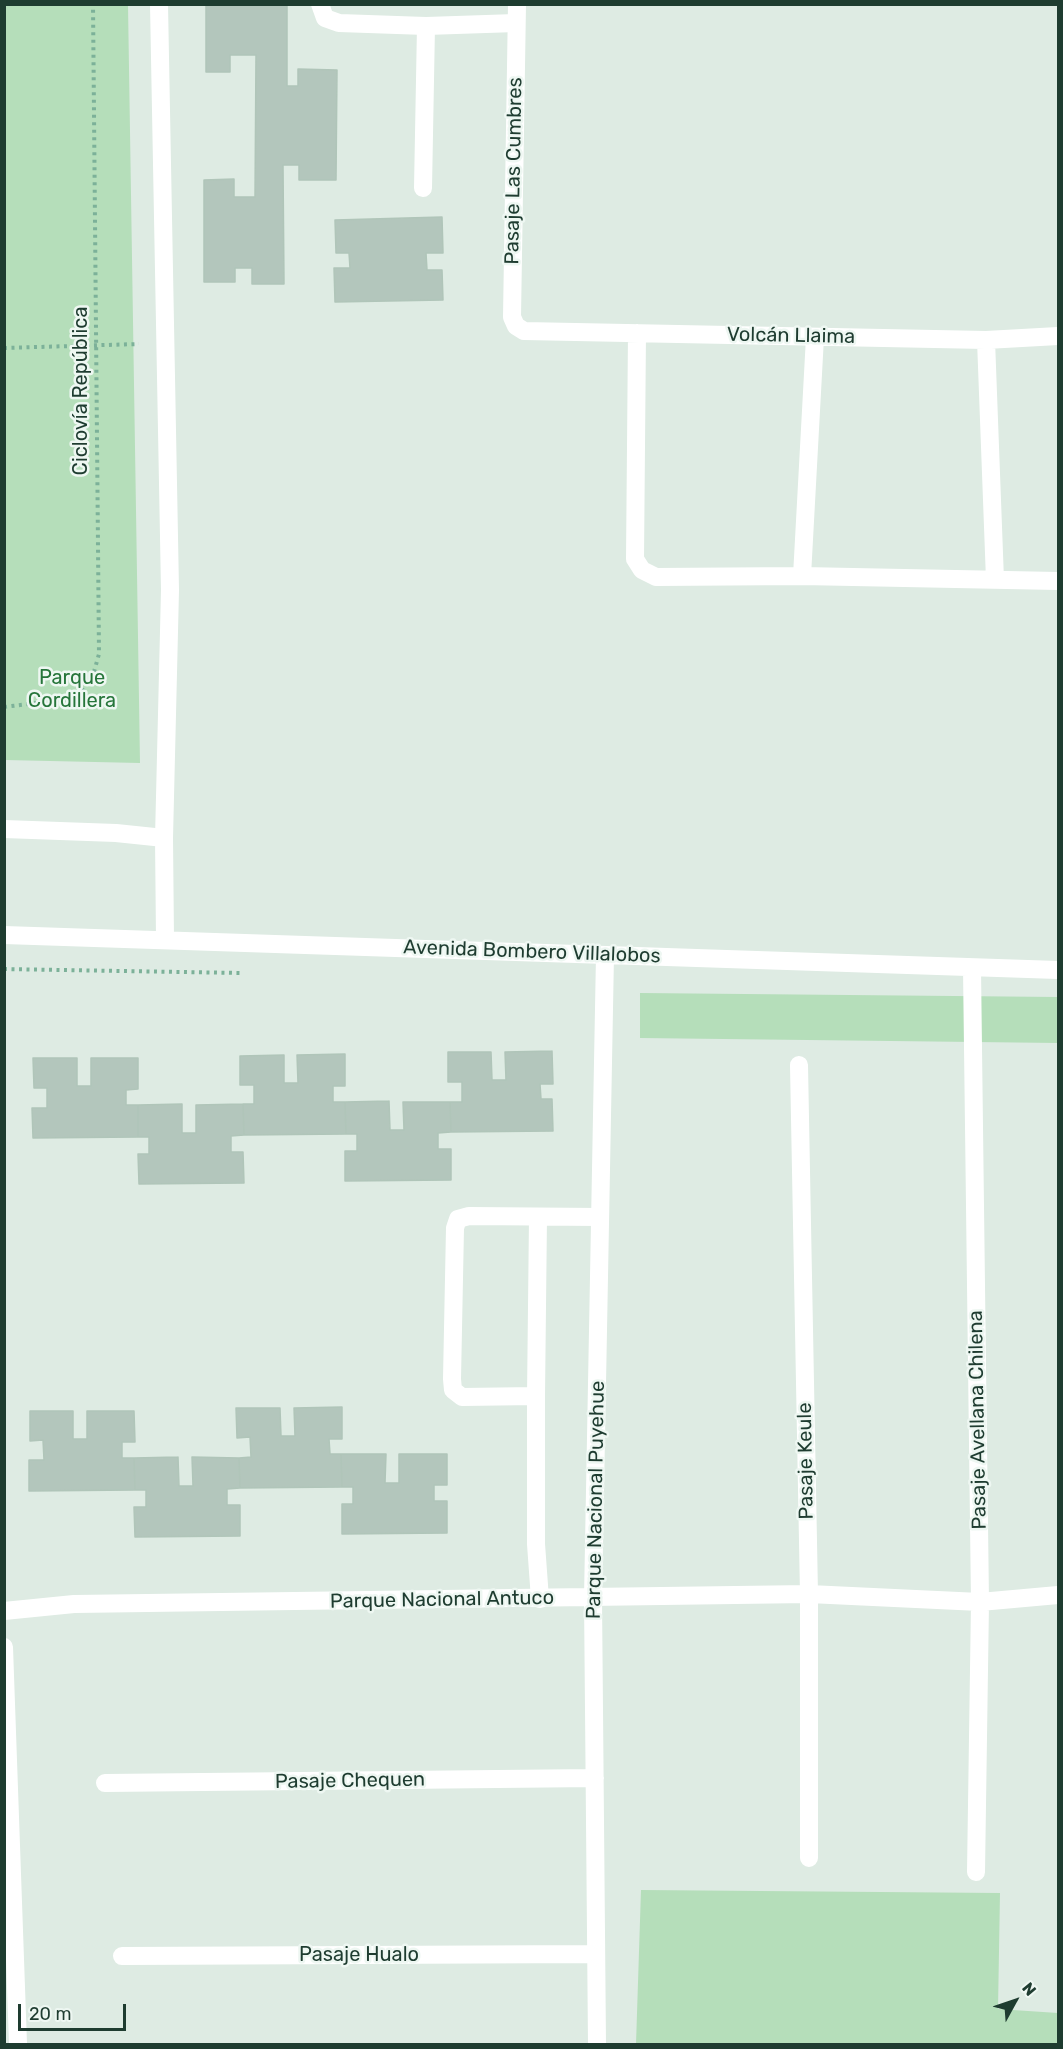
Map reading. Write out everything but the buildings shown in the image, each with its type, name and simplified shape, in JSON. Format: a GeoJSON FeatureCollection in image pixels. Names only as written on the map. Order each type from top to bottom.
{"type":"FeatureCollection","features":[{"type":"Feature","properties":{"kind":"street"},"geometry":{"type":"LineString","coordinates":[[159,4],[170,590],[164,838],[165,939]]}},
{"type":"Feature","properties":{"kind":"street"},"geometry":{"type":"LineString","coordinates":[[320,4],[325,18],[339,23],[426,26],[516,23]]}},
{"type":"Feature","properties":{"kind":"street","name":"Pasaje Las Cumbres"},"geometry":{"type":"LineString","coordinates":[[517,4],[512,317],[516,326],[524,331]]}},
{"type":"Feature","properties":{"kind":"street"},"geometry":{"type":"LineString","coordinates":[[423,188],[426,26]]}},
{"type":"Feature","properties":{"kind":"street","name":"Volcán Llaima"},"geometry":{"type":"LineString","coordinates":[[524,331],[986,340],[1059,336]]}},
{"type":"Feature","properties":{"kind":"street"},"geometry":{"type":"LineString","coordinates":[[637,333],[635,559],[642,570],[656,577],[802,576],[1059,581]]}},
{"type":"Feature","properties":{"kind":"street"},"geometry":{"type":"LineString","coordinates":[[802,576],[815,337]]}},
{"type":"Feature","properties":{"kind":"street"},"geometry":{"type":"LineString","coordinates":[[986,340],[995,580]]}},
{"type":"Feature","properties":{"kind":"street"},"geometry":{"type":"LineString","coordinates":[[4,829],[116,833],[164,838]]}},
{"type":"Feature","properties":{"kind":"street","name":"Avenida Bombero Villalobos"},"geometry":{"type":"LineString","coordinates":[[4,935],[1059,970]]}},
{"type":"Feature","properties":{"kind":"street","name":"Parque Nacional Puyehue"},"geometry":{"type":"LineString","coordinates":[[597,2044],[593,1598],[605,955]]}},
{"type":"Feature","properties":{"kind":"street","name":"Pasaje Avellana Chilena"},"geometry":{"type":"LineString","coordinates":[[972,968],[980,1602],[976,1872]]}},
{"type":"Feature","properties":{"kind":"street","name":"Pasaje Keule"},"geometry":{"type":"LineString","coordinates":[[799,1065],[809,1594],[809,1858]]}},
{"type":"Feature","properties":{"kind":"street"},"geometry":{"type":"LineString","coordinates":[[536,1396],[462,1397],[453,1390],[455,1228],[458,1219],[469,1216],[600,1217]]}},
{"type":"Feature","properties":{"kind":"street"},"geometry":{"type":"LineString","coordinates":[[538,1217],[536,1544],[540,1599]]}},
{"type":"Feature","properties":{"kind":"street","name":"Parque Nacional Antuco"},"geometry":{"type":"LineString","coordinates":[[4,1611],[74,1604],[809,1594],[980,1602],[1059,1595]]}},
{"type":"Feature","properties":{"kind":"street"},"geometry":{"type":"LineString","coordinates":[[4,1647],[18,2044]]}},
{"type":"Feature","properties":{"kind":"street","name":"Pasaje Chequen"},"geometry":{"type":"LineString","coordinates":[[105,1783],[595,1778]]}},
{"type":"Feature","properties":{"kind":"street","name":"Pasaje Hualo"},"geometry":{"type":"LineString","coordinates":[[122,1956],[596,1954]]}},
{"type":"Feature","properties":{"kind":"path","name":"Ciclovía República"},"geometry":{"type":"LineString","coordinates":[[4,707],[77,698],[92,679],[99,654],[93,4]]}},
{"type":"Feature","properties":{"kind":"path"},"geometry":{"type":"LineString","coordinates":[[4,348],[166,344]]}},
{"type":"Feature","properties":{"kind":"green space","name":"Parque Cordillera"},"geometry":{"type":"Polygon","coordinates":[[[5,4],[128,5],[140,763],[5,760],[5,4]]]}},
{"type":"Feature","properties":{"kind":"green space"},"geometry":{"type":"Polygon","coordinates":[[[640,993],[1058,997],[1058,1043],[640,1038],[640,993]]]}},
{"type":"Feature","properties":{"kind":"green space"},"geometry":{"type":"Polygon","coordinates":[[[641,1890],[1000,1893],[998,2009],[1058,2013],[1058,2044],[636,2044],[641,1890]]]}}]}
